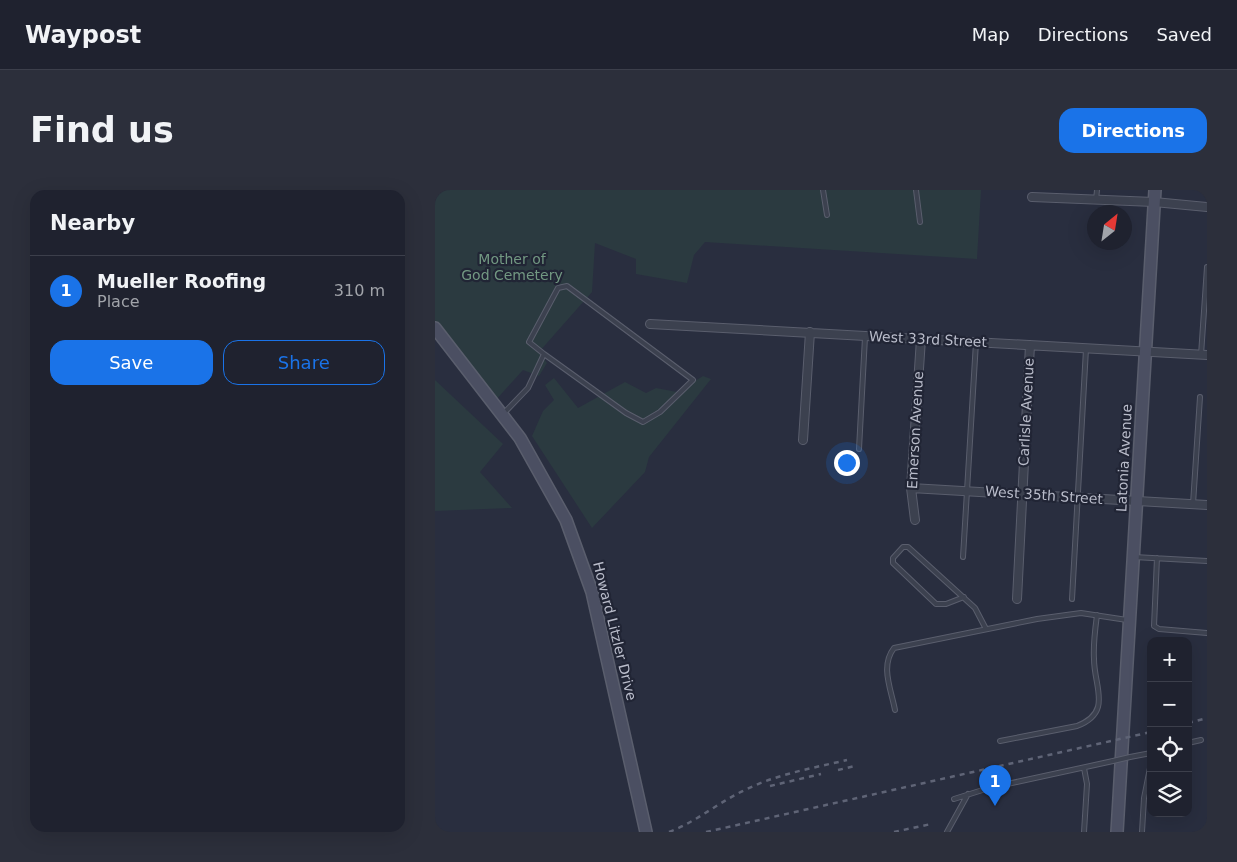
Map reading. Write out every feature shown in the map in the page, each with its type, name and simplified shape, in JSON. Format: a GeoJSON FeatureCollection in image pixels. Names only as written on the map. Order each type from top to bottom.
{"type":"FeatureCollection","features":[{"type":"Feature","properties":{"kind":"street","name":"Latonia Avenue"},"geometry":{"type":"LineString","coordinates":[[1117,832],[1155,190]]}},
{"type":"Feature","properties":{"kind":"street"},"geometry":{"type":"LineString","coordinates":[[1032,197],[1154,202],[1207,207]]}},
{"type":"Feature","properties":{"kind":"street","name":"West 33rd Street"},"geometry":{"type":"LineString","coordinates":[[650,324],[1204,355]]}},
{"type":"Feature","properties":{"kind":"street","name":"Howard Litzler Drive"},"geometry":{"type":"LineString","coordinates":[[435,328],[529,450],[554,494],[581,557],[603,637],[647,832]]}},
{"type":"Feature","properties":{"kind":"street"},"geometry":{"type":"LineString","coordinates":[[803,440],[810,332]]}},
{"type":"Feature","properties":{"kind":"street","name":"Emerson Avenue"},"geometry":{"type":"LineString","coordinates":[[915,520],[911,488],[921,339]]}},
{"type":"Feature","properties":{"kind":"street","name":"Carlisle Avenue"},"geometry":{"type":"LineString","coordinates":[[1017,599],[1030,345]]}},
{"type":"Feature","properties":{"kind":"street","name":"West 35th Street"},"geometry":{"type":"LineString","coordinates":[[911,488],[1022,492],[1207,505]]}},
{"type":"Feature","properties":{"kind":"lane"},"geometry":{"type":"LineString","coordinates":[[823,190],[827,215]]}},
{"type":"Feature","properties":{"kind":"lane"},"geometry":{"type":"LineString","coordinates":[[916,190],[920,222]]}},
{"type":"Feature","properties":{"kind":"lane"},"geometry":{"type":"LineString","coordinates":[[1095,200],[1097,190]]}},
{"type":"Feature","properties":{"kind":"lane"},"geometry":{"type":"LineString","coordinates":[[1204,355],[1207,267]]}},
{"type":"Feature","properties":{"kind":"lane"},"geometry":{"type":"LineString","coordinates":[[567,286],[693,380],[660,412],[643,422],[626,413],[544,354],[529,342],[558,288],[567,286]]}},
{"type":"Feature","properties":{"kind":"lane"},"geometry":{"type":"LineString","coordinates":[[859,449],[865,336]]}},
{"type":"Feature","properties":{"kind":"lane"},"geometry":{"type":"LineString","coordinates":[[963,557],[976,342]]}},
{"type":"Feature","properties":{"kind":"lane"},"geometry":{"type":"LineString","coordinates":[[1072,599],[1086,348]]}},
{"type":"Feature","properties":{"kind":"lane"},"geometry":{"type":"LineString","coordinates":[[503,414],[528,388],[544,354]]}},
{"type":"Feature","properties":{"kind":"lane"},"geometry":{"type":"LineString","coordinates":[[1193,504],[1200,397]]}},
{"type":"Feature","properties":{"kind":"lane"},"geometry":{"type":"LineString","coordinates":[[963,597],[946,604],[937,604],[893,563],[893,558],[903,547],[908,547],[963,597],[975,608],[986,629]]}},
{"type":"Feature","properties":{"kind":"lane"},"geometry":{"type":"LineString","coordinates":[[1134,557],[1207,561]]}},
{"type":"Feature","properties":{"kind":"lane"},"geometry":{"type":"LineString","coordinates":[[1157,558],[1154,626],[1159,629],[1207,632]]}},
{"type":"Feature","properties":{"kind":"lane"},"geometry":{"type":"LineString","coordinates":[[895,710],[885,665],[888,655],[894,648],[986,629],[1081,613],[1129,620]]}},
{"type":"Feature","properties":{"kind":"lane"},"geometry":{"type":"LineString","coordinates":[[1000,741],[1077,726],[1087,722],[1093,715],[1100,702],[1094,660],[1097,615]]}},
{"type":"Feature","properties":{"kind":"lane"},"geometry":{"type":"LineString","coordinates":[[1192,742],[1201,740]]}},
{"type":"Feature","properties":{"kind":"lane"},"geometry":{"type":"LineString","coordinates":[[954,799],[989,788],[1147,754]]}},
{"type":"Feature","properties":{"kind":"lane"},"geometry":{"type":"LineString","coordinates":[[1084,768],[1087,784],[1084,832]]}},
{"type":"Feature","properties":{"kind":"lane"},"geometry":{"type":"LineString","coordinates":[[1142,832],[1144,798],[1149,772]]}},
{"type":"Feature","properties":{"kind":"lane"},"geometry":{"type":"LineString","coordinates":[[947,832],[968,794]]}},
{"type":"Feature","properties":{"kind":"green space","name":"Mother of God Cemetery"},"geometry":{"type":"Polygon","coordinates":[[[435,190],[981,190],[977,259],[705,242],[694,255],[687,283],[636,274],[636,259],[595,243],[592,292],[539,352],[547,363],[539,376],[523,370],[494,402],[435,328],[435,190]]]}},
{"type":"Feature","properties":{"kind":"green space"},"geometry":{"type":"Polygon","coordinates":[[[703,376],[711,379],[649,457],[645,472],[592,528],[532,436],[543,411],[554,400],[545,385],[554,378],[578,408],[625,382],[646,393],[656,388],[677,392],[703,376]]]}},
{"type":"Feature","properties":{"kind":"green space"},"geometry":{"type":"Polygon","coordinates":[[[435,380],[503,444],[480,472],[512,508],[435,511],[435,380]]]}},
{"type":"Feature","properties":{"kind":"railway"},"geometry":{"type":"LineString","coordinates":[[1192,722],[1207,718]]}},
{"type":"Feature","properties":{"kind":"railway"},"geometry":{"type":"LineString","coordinates":[[706,832],[1147,733]]}},
{"type":"Feature","properties":{"kind":"railway"},"geometry":{"type":"LineString","coordinates":[[669,832],[690,822],[737,794],[771,779],[847,760]]}},
{"type":"Feature","properties":{"kind":"railway"},"geometry":{"type":"LineString","coordinates":[[838,770],[855,766]]}},
{"type":"Feature","properties":{"kind":"railway"},"geometry":{"type":"LineString","coordinates":[[770,786],[821,774]]}},
{"type":"Feature","properties":{"kind":"railway"},"geometry":{"type":"LineString","coordinates":[[894,832],[931,824]]}},
{"type":"Feature","properties":{"kind":"place","name":"Mueller Roofing"},"geometry":{"type":"Point","coordinates":[995,806]}}]}
